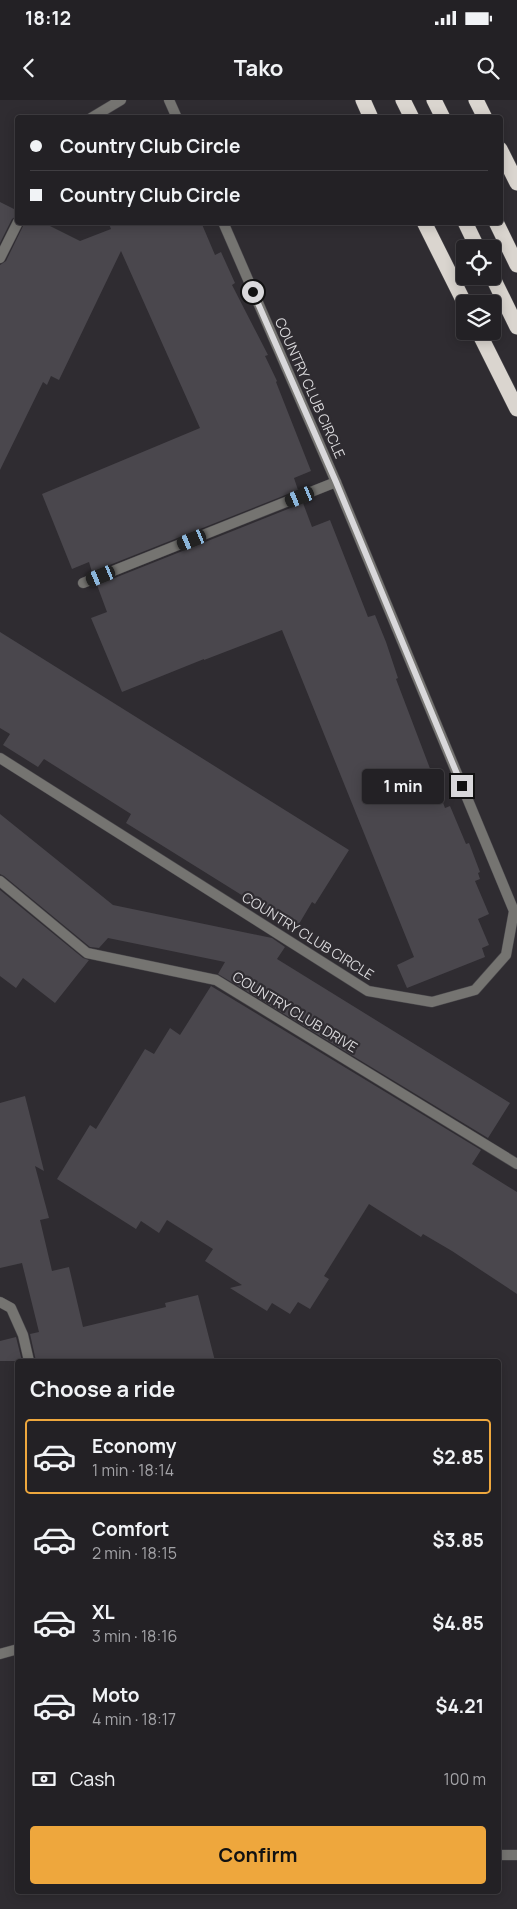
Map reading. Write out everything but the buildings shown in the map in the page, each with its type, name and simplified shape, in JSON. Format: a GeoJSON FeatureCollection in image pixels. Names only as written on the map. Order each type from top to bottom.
{"type":"FeatureCollection","features":[{"type":"Feature","properties":{"kind":"highway"},"geometry":{"type":"LineString","coordinates":[[362,100],[370,115]]}},
{"type":"Feature","properties":{"kind":"highway"},"geometry":{"type":"LineString","coordinates":[[403,100],[410,115]]}},
{"type":"Feature","properties":{"kind":"highway"},"geometry":{"type":"LineString","coordinates":[[434,100],[441,115]]}},
{"type":"Feature","properties":{"kind":"highway"},"geometry":{"type":"LineString","coordinates":[[476,100],[483,115]]}},
{"type":"Feature","properties":{"kind":"highway"},"geometry":{"type":"LineString","coordinates":[[503,155],[517,183]]}},
{"type":"Feature","properties":{"kind":"highway"},"geometry":{"type":"LineString","coordinates":[[426,225],[460,295]]}},
{"type":"Feature","properties":{"kind":"highway"},"geometry":{"type":"LineString","coordinates":[[466,225],[473,240]]}},
{"type":"Feature","properties":{"kind":"highway"},"geometry":{"type":"LineString","coordinates":[[497,225],[517,265]]}},
{"type":"Feature","properties":{"kind":"highway"},"geometry":{"type":"LineString","coordinates":[[496,285],[517,327]]}},
{"type":"Feature","properties":{"kind":"highway"},"geometry":{"type":"LineString","coordinates":[[482,340],[517,409]]}},
{"type":"Feature","properties":{"kind":"street"},"geometry":{"type":"LineString","coordinates":[[96,115],[121,100]]}},
{"type":"Feature","properties":{"kind":"street"},"geometry":{"type":"LineString","coordinates":[[169,100],[176,115]]}},
{"type":"Feature","properties":{"kind":"street"},"geometry":{"type":"LineString","coordinates":[[0,258],[16,225]]}},
{"type":"Feature","properties":{"kind":"street","name":"COUNTRY CLUB CIRCLE"},"geometry":{"type":"LineString","coordinates":[[0,758],[368,991],[432,1002],[474,990],[506,956],[514,911],[336,482],[224,225]]}},
{"type":"Feature","properties":{"kind":"street"},"geometry":{"type":"LineString","coordinates":[[83,583],[336,482]]}},
{"type":"Feature","properties":{"kind":"street","name":"COUNTRY CLUB DRIVE"},"geometry":{"type":"LineString","coordinates":[[0,881],[87,953],[216,980],[517,1164]]}},
{"type":"Feature","properties":{"kind":"street"},"geometry":{"type":"LineString","coordinates":[[0,1302],[11,1308],[23,1335],[29,1359]]}},
{"type":"Feature","properties":{"kind":"street"},"geometry":{"type":"LineString","coordinates":[[0,1654],[15,1650]]}},
{"type":"Feature","properties":{"kind":"street"},"geometry":{"type":"LineString","coordinates":[[501,1855],[517,1855]]}},
{"type":"Feature","properties":{"kind":"route"},"geometry":{"type":"LineString","coordinates":[[253,292],[336,482],[462,786]]}}]}
